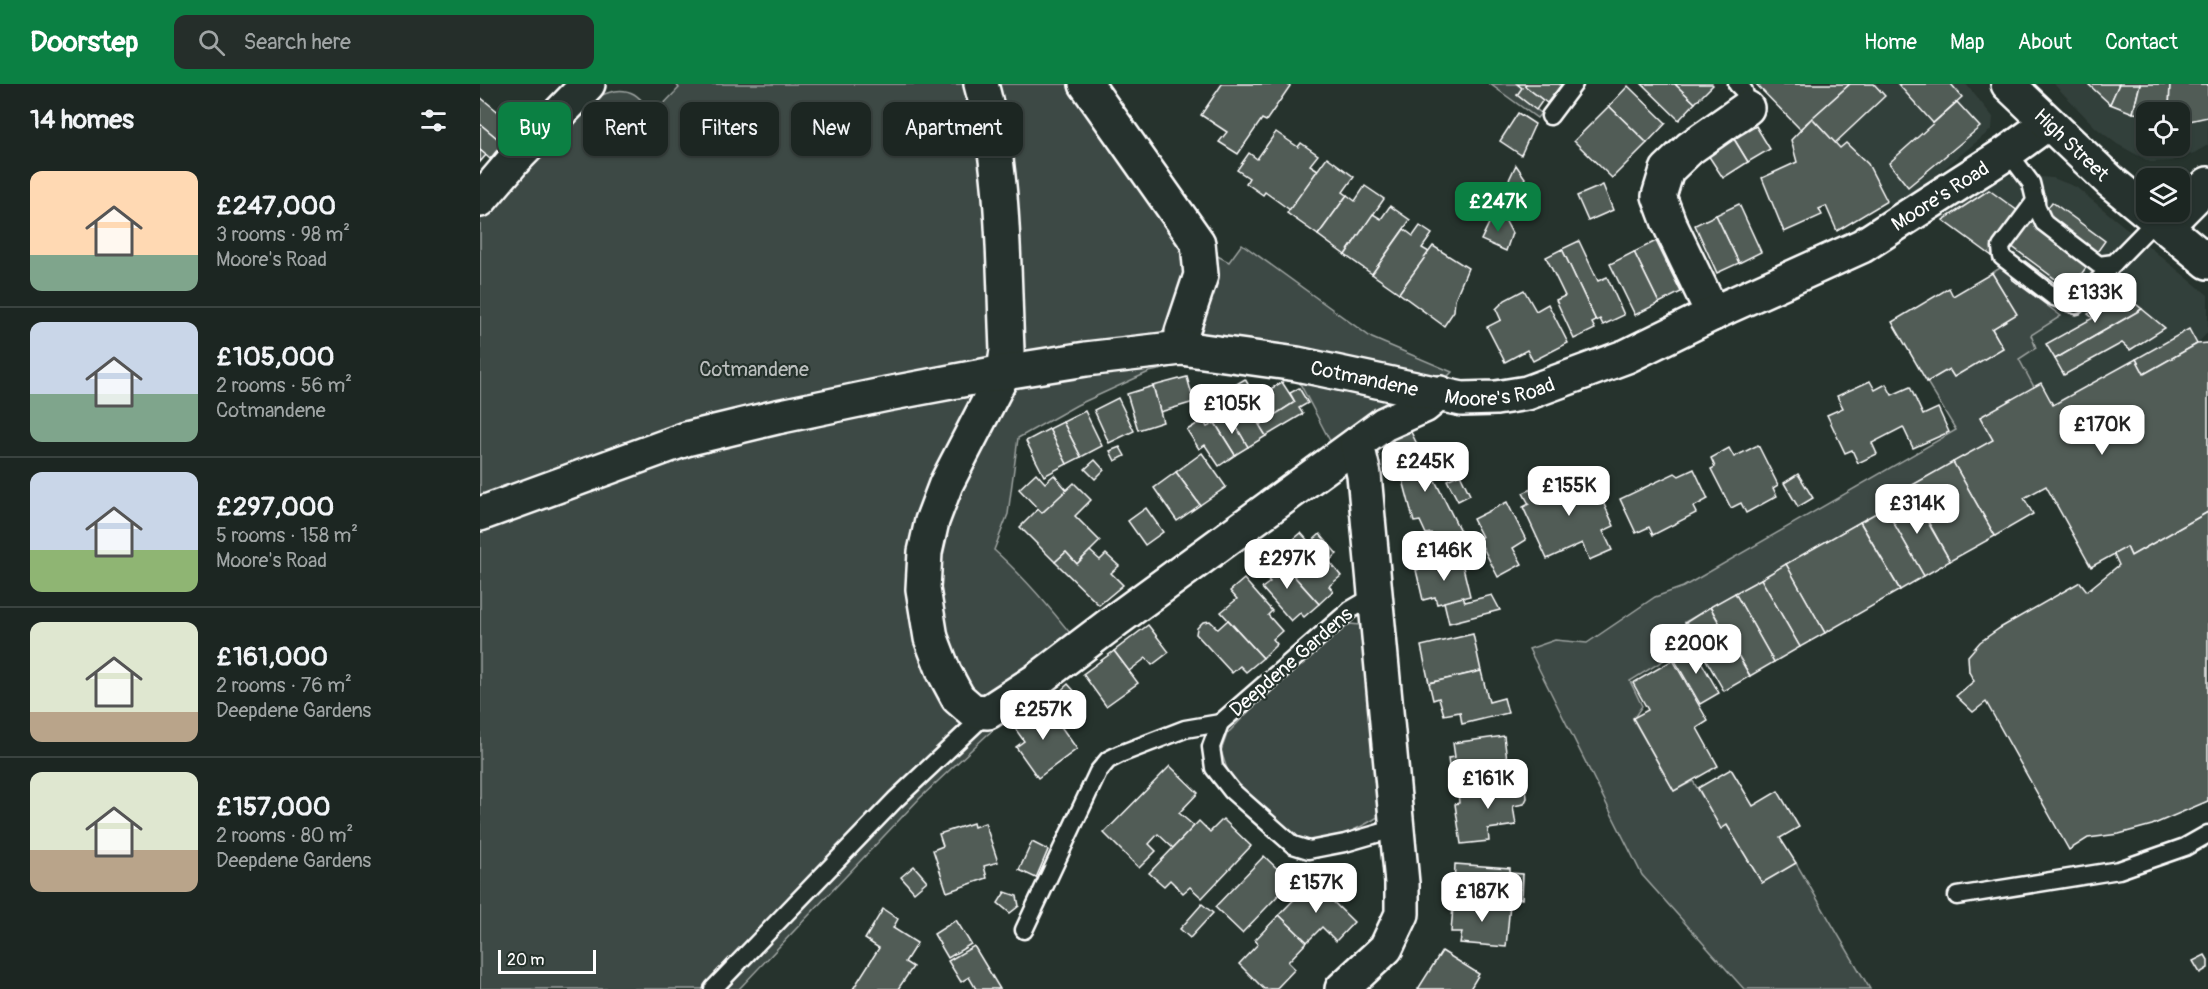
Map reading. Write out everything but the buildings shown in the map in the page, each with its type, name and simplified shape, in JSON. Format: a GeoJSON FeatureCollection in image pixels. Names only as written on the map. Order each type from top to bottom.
{"type":"FeatureCollection","features":[{"type":"Feature","properties":{"kind":"street"},"geometry":{"type":"LineString","coordinates":[[480,200],[529,144],[588,84]]}},
{"type":"Feature","properties":{"kind":"street"},"geometry":{"type":"LineString","coordinates":[[981,84],[995,150],[1001,211],[1007,350],[1004,372],[946,484],[936,512],[925,552],[923,589],[931,638],[944,672],[958,698],[973,711],[988,712]]}},
{"type":"Feature","properties":{"kind":"street"},"geometry":{"type":"LineString","coordinates":[[1086,84],[1198,243],[1201,275],[1182,332],[1181,348]]}},
{"type":"Feature","properties":{"kind":"street","name":"High Street"},"geometry":{"type":"LineString","coordinates":[[2008,84],[2109,181],[2208,262]]}},
{"type":"Feature","properties":{"kind":"street"},"geometry":{"type":"LineString","coordinates":[[1713,314],[1669,223],[1659,196],[1667,170],[1742,96]]}},
{"type":"Feature","properties":{"kind":"street","name":"Moore's Road"},"geometry":{"type":"LineString","coordinates":[[988,712],[1037,680],[1384,424],[1424,406],[1440,393],[1462,399],[1496,398],[1541,389],[1627,356],[1862,246],[2008,152],[2048,123]]}},
{"type":"Feature","properties":{"kind":"street"},"geometry":{"type":"LineString","coordinates":[[2161,224],[2208,184]]}},
{"type":"Feature","properties":{"kind":"street","name":"Cotmandene"},"geometry":{"type":"LineString","coordinates":[[480,514],[686,439],[777,417],[1004,372],[1086,359],[1181,348],[1297,364],[1440,393]]}},
{"type":"Feature","properties":{"kind":"street","name":"Deepdene Gardens"},"geometry":{"type":"LineString","coordinates":[[1342,989],[1386,948],[1401,914],[1402,883],[1364,475],[1358,444]]}},
{"type":"Feature","properties":{"kind":"lane"},"geometry":{"type":"LineString","coordinates":[[1550,116],[1574,84]]}},
{"type":"Feature","properties":{"kind":"lane"},"geometry":{"type":"LineString","coordinates":[[2008,152],[2031,183],[2044,223],[2099,265],[2114,263]]}},
{"type":"Feature","properties":{"kind":"lane"},"geometry":{"type":"LineString","coordinates":[[2036,200],[2001,247],[2002,257],[2054,297],[2076,305],[2114,263],[2161,224]]}},
{"type":"Feature","properties":{"kind":"lane","name":"Deepdene Gardens"},"geometry":{"type":"LineString","coordinates":[[1374,596],[1350,610],[1220,723],[1211,747],[1214,768],[1232,791],[1293,845],[1309,850],[1345,843],[1397,828]]}},
{"type":"Feature","properties":{"kind":"lane"},"geometry":{"type":"LineString","coordinates":[[712,989],[895,801],[988,712]]}},
{"type":"Feature","properties":{"kind":"lane"},"geometry":{"type":"LineString","coordinates":[[1024,930],[1098,772],[1108,760],[1185,729],[1220,723]]}},
{"type":"Feature","properties":{"kind":"lane"},"geometry":{"type":"LineString","coordinates":[[1957,896],[2119,870],[2184,847],[2208,834]]}},
{"type":"Feature","properties":{"kind":"shaded area"},"geometry":{"type":"Polygon","coordinates":[[[1756,84],[1966,84],[1993,117],[1992,129],[1893,209],[1868,164],[1846,143],[1840,148],[1813,119],[1800,129],[1756,84]]]}},
{"type":"Feature","properties":{"kind":"shaded area"},"geometry":{"type":"Polygon","coordinates":[[[2054,84],[2208,84],[2208,145],[2190,154],[2190,102],[2136,102],[2136,154],[2117,144],[2096,128],[2054,84]]]}},
{"type":"Feature","properties":{"kind":"shaded area"},"geometry":{"type":"Polygon","coordinates":[[[2139,156],[2186,156],[2172,161],[2150,162],[2139,156]]]}},
{"type":"Feature","properties":{"kind":"shaded area"},"geometry":{"type":"Polygon","coordinates":[[[2015,175],[2053,178],[2076,187],[2208,295],[2208,332],[2197,344],[2136,359],[2053,405],[2040,383],[2034,387],[2019,358],[2030,335],[2061,315],[2012,279],[2016,273],[1936,215],[1997,177],[2015,175]]]}},
{"type":"Feature","properties":{"kind":"green space","name":"Cotmandene"},"geometry":{"type":"Polygon","coordinates":[[[676,84],[1074,84],[1181,237],[1229,262],[1242,244],[1372,338],[1452,372],[1443,381],[1391,399],[1330,441],[1296,376],[1187,364],[1149,372],[1077,405],[1018,438],[1008,514],[994,550],[1043,600],[1087,655],[987,735],[920,798],[739,989],[480,989],[480,214],[534,156],[571,156],[571,117],[583,105],[583,156],[668,156],[668,102],[666,102],[679,88],[676,84]]]}},
{"type":"Feature","properties":{"kind":"green space"},"geometry":{"type":"Polygon","coordinates":[[[1490,84],[1517,84],[1522,88],[1517,95],[1541,113],[1537,118],[1490,84]]]}},
{"type":"Feature","properties":{"kind":"green space","name":"Cotmandene"},"geometry":{"type":"Polygon","coordinates":[[[613,91],[627,91],[642,101],[589,102],[613,91]]]}},
{"type":"Feature","properties":{"kind":"green space"},"geometry":{"type":"Polygon","coordinates":[[[2005,265],[2016,273],[2012,279],[2061,316],[2031,335],[2036,348],[2019,359],[2034,387],[1980,417],[1993,440],[1909,487],[1911,493],[1685,622],[1695,641],[1630,681],[1642,706],[1633,719],[1674,791],[1693,781],[1721,828],[1727,825],[1762,883],[1796,863],[1870,989],[1744,989],[1642,875],[1529,649],[1555,640],[1587,643],[1655,597],[1683,587],[1956,430],[1927,382],[1949,369],[1954,377],[2003,348],[1992,329],[2016,314],[1992,273],[2005,265]]]}},
{"type":"Feature","properties":{"kind":"green space"},"geometry":{"type":"Polygon","coordinates":[[[1350,624],[1360,625],[1381,815],[1342,835],[1320,840],[1299,839],[1274,821],[1235,783],[1221,751],[1227,734],[1252,708],[1313,653],[1350,624]]]}}]}
